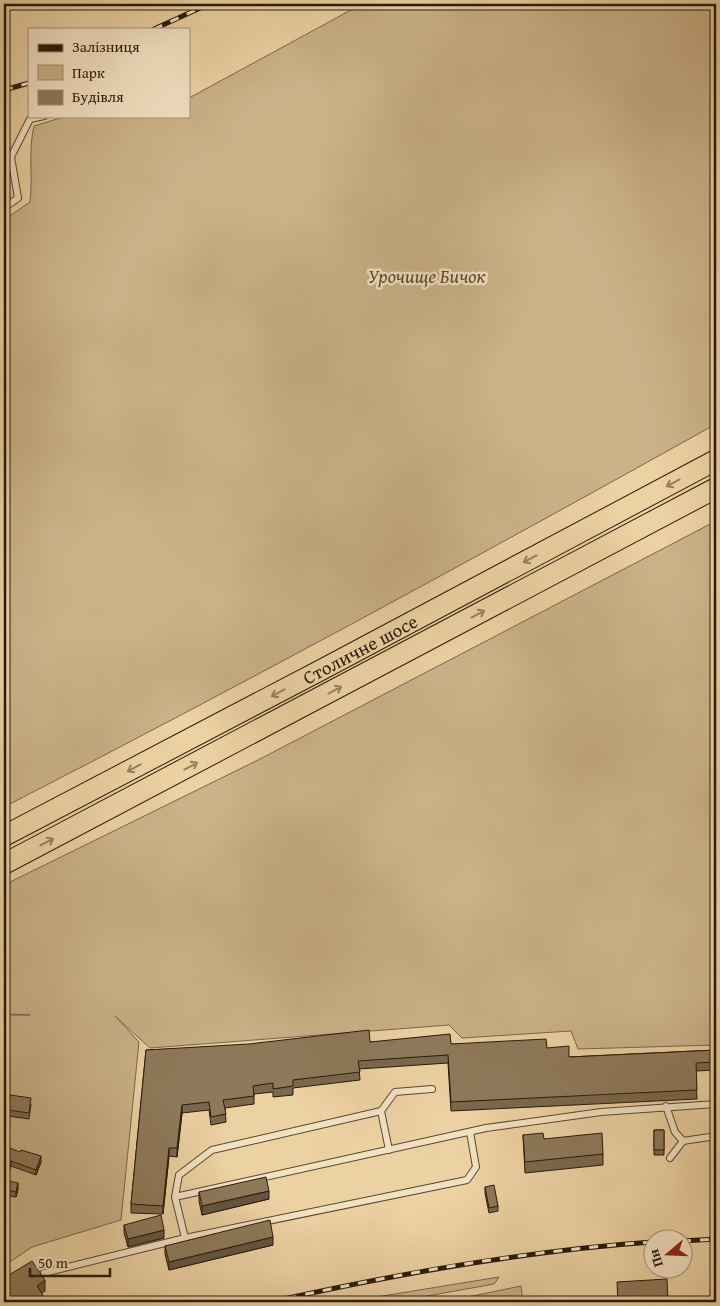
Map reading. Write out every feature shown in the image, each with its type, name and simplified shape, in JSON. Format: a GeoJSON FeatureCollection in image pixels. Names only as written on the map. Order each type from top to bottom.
{"type":"FeatureCollection","features":[{"type":"Feature","properties":{"kind":"highway","name":"Столичне шосе"},"geometry":{"type":"LineString","coordinates":[[4,836],[716,460]]}},
{"type":"Feature","properties":{"kind":"highway","name":"Столичне шосе"},"geometry":{"type":"LineString","coordinates":[[4,864],[716,488]]}},
{"type":"Feature","properties":{"kind":"lane"},"geometry":{"type":"LineString","coordinates":[[4,208],[18,198],[11,157],[30,120],[37,118]]}},
{"type":"Feature","properties":{"kind":"lane"},"geometry":{"type":"LineString","coordinates":[[185,1238],[175,1197],[179,1175],[212,1150],[381,1111],[396,1092],[432,1089]]}},
{"type":"Feature","properties":{"kind":"lane"},"geometry":{"type":"LineString","coordinates":[[175,1197],[486,1128],[666,1106],[716,1104]]}},
{"type":"Feature","properties":{"kind":"lane"},"geometry":{"type":"LineString","coordinates":[[666,1106],[675,1132],[683,1141]]}},
{"type":"Feature","properties":{"kind":"lane"},"geometry":{"type":"LineString","coordinates":[[381,1111],[388,1150]]}},
{"type":"Feature","properties":{"kind":"lane"},"geometry":{"type":"LineString","coordinates":[[44,1273],[185,1238],[467,1180],[476,1167],[470,1132]]}},
{"type":"Feature","properties":{"kind":"lane"},"geometry":{"type":"LineString","coordinates":[[670,1158],[683,1141],[716,1136]]}},
{"type":"Feature","properties":{"kind":"green space","name":"Урочище Бичок"},"geometry":{"type":"Polygon","coordinates":[[[362,4],[716,4],[716,424],[362,618],[4,807],[4,220],[30,202],[31,145],[34,126],[60,118],[190,118],[190,97],[362,4]]]}},
{"type":"Feature","properties":{"kind":"green space"},"geometry":{"type":"Polygon","coordinates":[[[716,521],[716,1045],[578,1049],[571,1031],[462,1038],[449,1025],[150,1048],[115,1016],[139,1042],[121,1220],[32,1247],[4,1266],[4,1015],[30,1015],[4,1014],[4,885],[258,760],[716,521]]]}},
{"type":"Feature","properties":{"kind":"green space"},"geometry":{"type":"Polygon","coordinates":[[[499,1277],[494,1284],[394,1302],[346,1302],[499,1277]]]}},
{"type":"Feature","properties":{"kind":"green space"},"geometry":{"type":"Polygon","coordinates":[[[521,1286],[523,1302],[444,1302],[521,1286]]]}},
{"type":"Feature","properties":{"kind":"building"},"geometry":{"type":"Polygon","coordinates":[[[369,1030],[370,1042],[450,1034],[451,1044],[546,1039],[547,1048],[569,1046],[569,1057],[716,1050],[716,1062],[696,1063],[697,1090],[451,1102],[448,1055],[358,1061],[360,1072],[293,1080],[293,1086],[273,1089],[273,1083],[253,1086],[254,1096],[223,1100],[226,1114],[211,1117],[209,1102],[182,1105],[177,1148],[169,1148],[163,1206],[131,1204],[146,1050],[249,1044],[369,1030]]]}},
{"type":"Feature","properties":{"kind":"building"},"geometry":{"type":"Polygon","coordinates":[[[10,1095],[31,1098],[29,1113],[8,1110],[10,1095]]]}},
{"type":"Feature","properties":{"kind":"building"},"geometry":{"type":"Polygon","coordinates":[[[654,1130],[664,1130],[664,1150],[654,1150],[654,1130]]]}},
{"type":"Feature","properties":{"kind":"building"},"geometry":{"type":"Polygon","coordinates":[[[543,1133],[544,1139],[602,1133],[603,1154],[525,1162],[523,1135],[543,1133]]]}},
{"type":"Feature","properties":{"kind":"building"},"geometry":{"type":"Polygon","coordinates":[[[4,1146],[20,1152],[21,1150],[41,1156],[36,1170],[11,1161],[9,1167],[4,1165],[4,1146]]]}},
{"type":"Feature","properties":{"kind":"building"},"geometry":{"type":"Polygon","coordinates":[[[266,1177],[269,1191],[202,1206],[199,1192],[266,1177]]]}},
{"type":"Feature","properties":{"kind":"building"},"geometry":{"type":"Polygon","coordinates":[[[4,1180],[18,1183],[16,1192],[4,1189],[4,1180]]]}},
{"type":"Feature","properties":{"kind":"building"},"geometry":{"type":"Polygon","coordinates":[[[494,1185],[498,1206],[489,1208],[485,1187],[494,1185]]]}},
{"type":"Feature","properties":{"kind":"building"},"geometry":{"type":"Polygon","coordinates":[[[161,1215],[164,1230],[128,1239],[124,1225],[161,1215]]]}},
{"type":"Feature","properties":{"kind":"building"},"geometry":{"type":"Polygon","coordinates":[[[270,1220],[273,1237],[169,1262],[165,1246],[270,1220]]]}},
{"type":"Feature","properties":{"kind":"building"},"geometry":{"type":"Polygon","coordinates":[[[32,1261],[45,1280],[37,1286],[47,1302],[4,1302],[4,1278],[32,1261]]]}},
{"type":"Feature","properties":{"kind":"building"},"geometry":{"type":"Polygon","coordinates":[[[667,1279],[668,1302],[618,1302],[617,1282],[667,1279]]]}},
{"type":"Feature","properties":{"kind":"railway"},"geometry":{"type":"LineString","coordinates":[[4,8],[13,4]]}},
{"type":"Feature","properties":{"kind":"railway"},"geometry":{"type":"LineString","coordinates":[[156,28],[209,4]]}},
{"type":"Feature","properties":{"kind":"railway"},"geometry":{"type":"LineString","coordinates":[[4,90],[28,83]]}},
{"type":"Feature","properties":{"kind":"railway"},"geometry":{"type":"LineString","coordinates":[[692,1240],[716,1239]]}},
{"type":"Feature","properties":{"kind":"railway"},"geometry":{"type":"LineString","coordinates":[[270,1302],[460,1265],[556,1251],[642,1243]]}}]}
